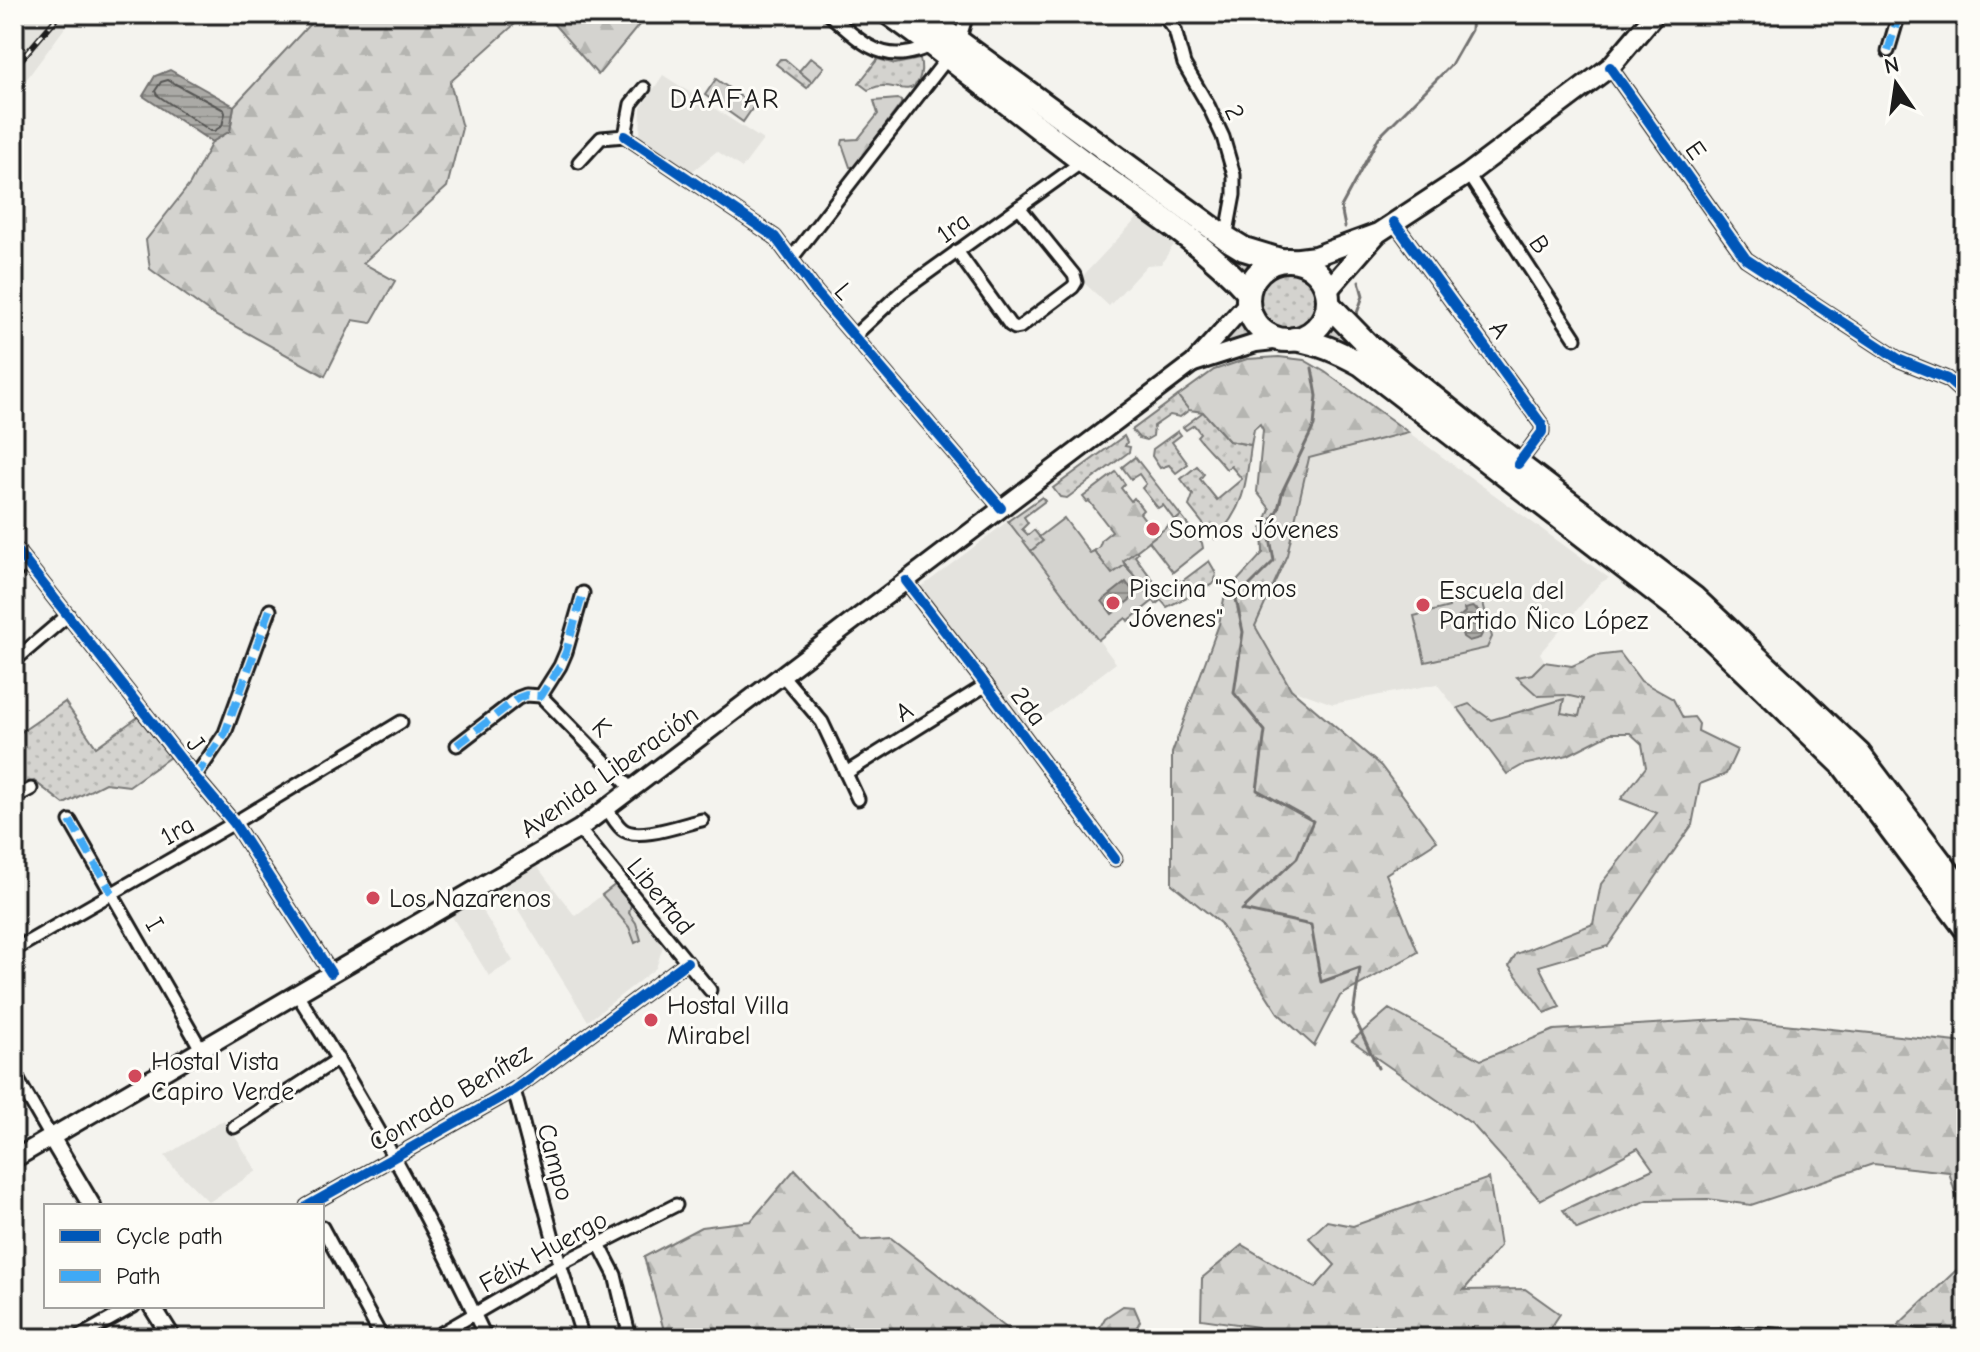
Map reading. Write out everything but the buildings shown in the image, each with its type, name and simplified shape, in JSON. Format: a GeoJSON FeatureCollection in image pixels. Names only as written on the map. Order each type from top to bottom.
{"type":"FeatureCollection","features":[{"type":"Feature","properties":{"kind":"highway"},"geometry":{"type":"LineString","coordinates":[[890,14],[947,47],[1244,249],[1303,262],[1314,269],[1322,279],[1328,297],[1368,345],[1694,598],[1778,675],[1859,754],[1966,896]]}},
{"type":"Feature","properties":{"kind":"highway"},"geometry":{"type":"LineString","coordinates":[[921,14],[947,47],[1083,161],[1218,260],[1248,297]]}},
{"type":"Feature","properties":{"kind":"highway"},"geometry":{"type":"LineString","coordinates":[[1285,260],[1269,264],[1252,281],[1248,297],[1251,316],[1258,327],[1269,336],[1331,348],[1361,364],[1693,620],[1843,765],[1966,929]]}},
{"type":"Feature","properties":{"kind":"highway"},"geometry":{"type":"LineString","coordinates":[[1288,340],[1306,335],[1317,327],[1324,317],[1328,297]]}},
{"type":"Feature","properties":{"kind":"main road"},"geometry":{"type":"LineString","coordinates":[[1285,260],[1315,256],[1378,233],[1468,174],[1610,67],[1655,14]]}},
{"type":"Feature","properties":{"kind":"main road"},"geometry":{"type":"LineString","coordinates":[[1328,297],[1378,233]]}},
{"type":"Feature","properties":{"kind":"main road","name":"Avenida Liberación"},"geometry":{"type":"LineString","coordinates":[[14,1159],[579,829],[1193,363],[1248,297]]}},
{"type":"Feature","properties":{"kind":"main road","name":"Avenida Liberación"},"geometry":{"type":"LineString","coordinates":[[1193,363],[1256,343],[1288,340]]}},
{"type":"Feature","properties":{"kind":"main road"},"geometry":{"type":"LineString","coordinates":[[66,1163],[71,1139],[87,1116]]}},
{"type":"Feature","properties":{"kind":"main road"},"geometry":{"type":"LineString","coordinates":[[51,1137],[91,1204]]}},
{"type":"Feature","properties":{"kind":"main road"},"geometry":{"type":"LineString","coordinates":[[153,1308],[172,1338]]}},
{"type":"Feature","properties":{"kind":"street"},"geometry":{"type":"LineString","coordinates":[[829,14],[873,49],[890,55],[947,47]]}},
{"type":"Feature","properties":{"kind":"street"},"geometry":{"type":"LineString","coordinates":[[791,259],[947,47],[967,14]]}},
{"type":"Feature","properties":{"kind":"street","name":"2"},"geometry":{"type":"LineString","coordinates":[[1162,14],[1175,30],[1184,64],[1223,137],[1234,175],[1234,195],[1226,238]]}},
{"type":"Feature","properties":{"kind":"street"},"geometry":{"type":"LineString","coordinates":[[1888,51],[1899,14]]}},
{"type":"Feature","properties":{"kind":"street","name":"E"},"geometry":{"type":"LineString","coordinates":[[1610,67],[1746,259],[1900,360],[1947,379],[1966,396]]}},
{"type":"Feature","properties":{"kind":"street"},"geometry":{"type":"LineString","coordinates":[[579,162],[601,138],[625,136],[631,104],[644,88]]}},
{"type":"Feature","properties":{"kind":"street","name":"L"},"geometry":{"type":"LineString","coordinates":[[625,136],[775,237],[854,336],[1001,508]]}},
{"type":"Feature","properties":{"kind":"street","name":"1ra"},"geometry":{"type":"LineString","coordinates":[[854,336],[901,292],[1083,161]]}},
{"type":"Feature","properties":{"kind":"street","name":"B"},"geometry":{"type":"LineString","coordinates":[[1468,174],[1575,338]]}},
{"type":"Feature","properties":{"kind":"street"},"geometry":{"type":"LineString","coordinates":[[957,251],[1010,325],[1020,327],[1076,282],[1074,275],[1019,207]]}},
{"type":"Feature","properties":{"kind":"street","name":"A"},"geometry":{"type":"LineString","coordinates":[[1394,222],[1542,425],[1542,432],[1518,464]]}},
{"type":"Feature","properties":{"kind":"street","name":"J"},"geometry":{"type":"LineString","coordinates":[[14,547],[234,823],[331,973]]}},
{"type":"Feature","properties":{"kind":"street"},"geometry":{"type":"LineString","coordinates":[[14,573],[27,563]]}},
{"type":"Feature","properties":{"kind":"street","name":"2da"},"geometry":{"type":"LineString","coordinates":[[906,581],[1115,859]]}},
{"type":"Feature","properties":{"kind":"street"},"geometry":{"type":"LineString","coordinates":[[457,745],[518,698],[541,696],[566,652],[583,593]]}},
{"type":"Feature","properties":{"kind":"street"},"geometry":{"type":"LineString","coordinates":[[195,777],[225,733],[270,610]]}},
{"type":"Feature","properties":{"kind":"street"},"geometry":{"type":"LineString","coordinates":[[14,661],[68,615]]}},
{"type":"Feature","properties":{"kind":"street"},"geometry":{"type":"LineString","coordinates":[[782,675],[822,722],[858,799]]}},
{"type":"Feature","properties":{"kind":"street","name":"A"},"geometry":{"type":"LineString","coordinates":[[846,773],[986,685]]}},
{"type":"Feature","properties":{"kind":"street","name":"K"},"geometry":{"type":"LineString","coordinates":[[541,696],[632,789]]}},
{"type":"Feature","properties":{"kind":"street","name":"1ra"},"geometry":{"type":"LineString","coordinates":[[14,950],[401,722]]}},
{"type":"Feature","properties":{"kind":"street"},"geometry":{"type":"LineString","coordinates":[[14,798],[31,789]]}},
{"type":"Feature","properties":{"kind":"street"},"geometry":{"type":"LineString","coordinates":[[607,808],[621,828],[630,834],[702,820]]}},
{"type":"Feature","properties":{"kind":"street","name":"I"},"geometry":{"type":"LineString","coordinates":[[70,821],[201,1049]]}},
{"type":"Feature","properties":{"kind":"street","name":"Libertad"},"geometry":{"type":"LineString","coordinates":[[579,829],[710,990]]}},
{"type":"Feature","properties":{"kind":"street","name":"Conrado Benítez"},"geometry":{"type":"LineString","coordinates":[[312,1204],[514,1090],[687,962]]}},
{"type":"Feature","properties":{"kind":"street"},"geometry":{"type":"LineString","coordinates":[[297,994],[394,1156],[486,1338]]}},
{"type":"Feature","properties":{"kind":"street"},"geometry":{"type":"LineString","coordinates":[[234,1127],[338,1059]]}},
{"type":"Feature","properties":{"kind":"street"},"geometry":{"type":"LineString","coordinates":[[14,1073],[51,1137]]}},
{"type":"Feature","properties":{"kind":"street","name":"Campo"},"geometry":{"type":"LineString","coordinates":[[514,1090],[583,1338]]}},
{"type":"Feature","properties":{"kind":"street","name":"Félix Huergo"},"geometry":{"type":"LineString","coordinates":[[433,1338],[560,1264],[676,1205]]}},
{"type":"Feature","properties":{"kind":"street"},"geometry":{"type":"LineString","coordinates":[[324,1231],[382,1338]]}},
{"type":"Feature","properties":{"kind":"street"},"geometry":{"type":"LineString","coordinates":[[599,1244],[615,1275],[630,1338]]}},
{"type":"Feature","properties":{"kind":"street"},"geometry":{"type":"LineString","coordinates":[[77,1338],[130,1308]]}},
{"type":"Feature","properties":{"kind":"street"},"geometry":{"type":"LineString","coordinates":[[1714,1338],[1738,1333],[1800,1338]]}},
{"type":"Feature","properties":{"kind":"shaded area"},"geometry":{"type":"Polygon","coordinates":[[[18,14],[75,14],[14,96],[14,18],[18,14]]]}},
{"type":"Feature","properties":{"kind":"shaded area"},"geometry":{"type":"Polygon","coordinates":[[[663,75],[763,140],[742,168],[717,151],[689,174],[640,138],[641,108],[663,75]]]}},
{"type":"Feature","properties":{"kind":"shaded area"},"geometry":{"type":"Polygon","coordinates":[[[1142,213],[1177,240],[1161,264],[1147,265],[1109,306],[1080,279],[1142,213]]]}},
{"type":"Feature","properties":{"kind":"shaded area","name":"Escuela del Partido Ñico López"},"geometry":{"type":"Polygon","coordinates":[[[1408,432],[1609,578],[1600,583],[1540,653],[1564,695],[1583,699],[1580,716],[1562,713],[1568,755],[1523,765],[1507,774],[1437,684],[1333,704],[1291,689],[1255,626],[1287,555],[1309,458],[1408,432]]]}},
{"type":"Feature","properties":{"kind":"shaded area"},"geometry":{"type":"Polygon","coordinates":[[[1008,521],[1116,663],[1028,730],[920,588],[1008,521]]]}},
{"type":"Feature","properties":{"kind":"shaded area"},"geometry":{"type":"Polygon","coordinates":[[[536,865],[575,916],[616,884],[664,943],[656,968],[588,1021],[502,884],[536,865]]]}},
{"type":"Feature","properties":{"kind":"shaded area"},"geometry":{"type":"Polygon","coordinates":[[[476,900],[513,961],[489,976],[451,915],[476,900]]]}},
{"type":"Feature","properties":{"kind":"shaded area"},"geometry":{"type":"Polygon","coordinates":[[[223,1121],[257,1171],[209,1202],[165,1156],[223,1121]]]}},
{"type":"Feature","properties":{"kind":"green space"},"geometry":{"type":"Polygon","coordinates":[[[319,14],[526,14],[450,82],[462,128],[447,187],[363,263],[395,281],[371,323],[353,320],[325,376],[209,312],[150,269],[146,240],[190,184],[212,142],[230,131],[234,106],[319,14]]]}},
{"type":"Feature","properties":{"kind":"green space"},"geometry":{"type":"Polygon","coordinates":[[[545,14],[648,14],[598,75],[545,14]]]}},
{"type":"Feature","properties":{"kind":"green space"},"geometry":{"type":"Polygon","coordinates":[[[811,57],[824,67],[812,82],[799,71],[811,57]]]}},
{"type":"Feature","properties":{"kind":"green space"},"geometry":{"type":"Polygon","coordinates":[[[780,59],[785,59],[812,82],[807,88],[776,64],[780,59]]]}},
{"type":"Feature","properties":{"kind":"green space"},"geometry":{"type":"Polygon","coordinates":[[[878,59],[895,64],[920,59],[919,80],[908,89],[882,86],[868,90],[859,83],[878,59]]]}},
{"type":"Feature","properties":{"kind":"green space"},"geometry":{"type":"Polygon","coordinates":[[[971,62],[1227,251],[1255,263],[1242,279],[969,64],[971,62]]]}},
{"type":"Feature","properties":{"kind":"green space"},"geometry":{"type":"Polygon","coordinates":[[[716,79],[754,106],[743,122],[705,95],[716,79]]]}},
{"type":"Feature","properties":{"kind":"green space"},"geometry":{"type":"Polygon","coordinates":[[[898,99],[901,104],[854,167],[850,167],[843,140],[858,139],[878,114],[874,101],[898,99]]]}},
{"type":"Feature","properties":{"kind":"green space"},"geometry":{"type":"Polygon","coordinates":[[[1287,267],[1300,270],[1310,277],[1317,287],[1320,300],[1317,313],[1310,323],[1300,330],[1287,333],[1274,330],[1264,323],[1257,313],[1254,300],[1257,287],[1264,277],[1274,270],[1287,267]]]}},
{"type":"Feature","properties":{"kind":"green space"},"geometry":{"type":"Polygon","coordinates":[[[1240,316],[1256,337],[1208,353],[1240,316]]]}},
{"type":"Feature","properties":{"kind":"green space"},"geometry":{"type":"Polygon","coordinates":[[[1331,322],[1368,354],[1319,336],[1331,322]]]}},
{"type":"Feature","properties":{"kind":"green space"},"geometry":{"type":"Polygon","coordinates":[[[1279,357],[1304,360],[1325,372],[1408,432],[1309,458],[1287,555],[1255,626],[1291,689],[1381,766],[1437,841],[1386,874],[1418,952],[1340,996],[1314,1046],[1278,1013],[1220,923],[1172,884],[1172,753],[1219,624],[1225,594],[1263,553],[1262,529],[1270,509],[1257,492],[1263,430],[1260,424],[1254,429],[1251,445],[1229,441],[1203,412],[1189,410],[1178,396],[1214,370],[1247,359],[1279,357]]]}},
{"type":"Feature","properties":{"kind":"green space"},"geometry":{"type":"Polygon","coordinates":[[[1178,396],[1189,410],[1180,417],[1170,415],[1154,426],[1153,436],[1146,440],[1139,438],[1132,430],[1178,396]]]}},
{"type":"Feature","properties":{"kind":"green space"},"geometry":{"type":"Polygon","coordinates":[[[1203,412],[1229,441],[1251,445],[1242,496],[1232,517],[1215,539],[1189,506],[1193,495],[1181,479],[1197,466],[1204,474],[1200,479],[1217,500],[1242,479],[1231,466],[1226,469],[1204,445],[1194,425],[1186,430],[1183,427],[1203,412]]]}},
{"type":"Feature","properties":{"kind":"green space"},"geometry":{"type":"Polygon","coordinates":[[[1178,431],[1181,435],[1172,442],[1188,464],[1176,473],[1169,465],[1160,468],[1152,456],[1153,449],[1178,431]]]}},
{"type":"Feature","properties":{"kind":"green space"},"geometry":{"type":"Polygon","coordinates":[[[1124,436],[1125,446],[1130,447],[1129,452],[1067,498],[1060,497],[1053,488],[1124,436]]]}},
{"type":"Feature","properties":{"kind":"green space"},"geometry":{"type":"Polygon","coordinates":[[[1135,457],[1181,516],[1175,521],[1163,505],[1158,508],[1142,488],[1146,484],[1139,474],[1131,479],[1122,467],[1135,457]]]}},
{"type":"Feature","properties":{"kind":"green space"},"geometry":{"type":"Polygon","coordinates":[[[1116,472],[1125,484],[1121,488],[1131,501],[1134,498],[1143,510],[1140,513],[1157,535],[1123,561],[1125,565],[1112,574],[1094,551],[1112,531],[1083,497],[1116,472]]]}},
{"type":"Feature","properties":{"kind":"green space"},"geometry":{"type":"Polygon","coordinates":[[[1042,497],[1045,501],[1024,517],[1028,523],[1022,529],[1028,535],[1034,530],[1043,541],[1031,551],[1008,521],[1042,497]]]}},
{"type":"Feature","properties":{"kind":"green space"},"geometry":{"type":"Polygon","coordinates":[[[1181,516],[1203,548],[1173,572],[1149,541],[1181,516]]]}},
{"type":"Feature","properties":{"kind":"green space"},"geometry":{"type":"Polygon","coordinates":[[[1064,518],[1090,553],[1094,551],[1112,574],[1125,565],[1153,601],[1098,640],[1031,551],[1043,541],[1039,537],[1064,518]]]}},
{"type":"Feature","properties":{"kind":"green space"},"geometry":{"type":"Polygon","coordinates":[[[1136,550],[1138,553],[1135,556],[1161,591],[1178,579],[1181,582],[1209,561],[1215,572],[1215,581],[1167,607],[1161,600],[1156,604],[1123,561],[1136,550]]]}},
{"type":"Feature","properties":{"kind":"green space"},"geometry":{"type":"Polygon","coordinates":[[[1468,598],[1470,602],[1482,599],[1492,637],[1487,648],[1425,662],[1414,616],[1449,607],[1448,603],[1468,598]]]}},
{"type":"Feature","properties":{"kind":"green space"},"geometry":{"type":"Polygon","coordinates":[[[1620,653],[1641,681],[1673,699],[1683,718],[1694,717],[1699,724],[1698,731],[1737,750],[1726,774],[1700,784],[1692,825],[1608,946],[1539,966],[1560,1007],[1545,1013],[1509,966],[1516,954],[1593,924],[1601,884],[1657,813],[1621,799],[1646,767],[1642,744],[1630,733],[1611,733],[1568,755],[1523,765],[1507,774],[1458,708],[1469,704],[1491,720],[1564,699],[1561,713],[1579,716],[1583,699],[1565,695],[1538,696],[1517,677],[1532,674],[1544,662],[1572,666],[1595,656],[1620,653]]]}},
{"type":"Feature","properties":{"kind":"green space"},"geometry":{"type":"Polygon","coordinates":[[[65,702],[96,747],[138,717],[170,757],[129,786],[105,783],[64,804],[34,781],[14,791],[14,737],[65,702]]]}},
{"type":"Feature","properties":{"kind":"green space"},"geometry":{"type":"Polygon","coordinates":[[[616,884],[631,904],[629,913],[641,940],[635,943],[629,927],[602,895],[616,884]]]}},
{"type":"Feature","properties":{"kind":"green space"},"geometry":{"type":"Polygon","coordinates":[[[1389,1009],[1481,1060],[1554,1030],[1736,1019],[1966,1043],[1966,1230],[1949,1172],[1873,1164],[1751,1205],[1708,1199],[1648,1200],[1577,1229],[1563,1210],[1653,1169],[1638,1148],[1540,1200],[1472,1124],[1352,1041],[1389,1009]]]}},
{"type":"Feature","properties":{"kind":"green space"},"geometry":{"type":"Polygon","coordinates":[[[795,1169],[861,1240],[891,1238],[1013,1333],[1015,1338],[666,1338],[644,1257],[701,1227],[751,1221],[795,1169]]]}},
{"type":"Feature","properties":{"kind":"green space"},"geometry":{"type":"Polygon","coordinates":[[[1489,1178],[1500,1246],[1464,1290],[1525,1289],[1560,1314],[1544,1338],[1265,1338],[1258,1327],[1201,1319],[1202,1278],[1242,1245],[1315,1288],[1335,1265],[1309,1238],[1327,1221],[1353,1226],[1489,1178]]]}},
{"type":"Feature","properties":{"kind":"green space"},"geometry":{"type":"Polygon","coordinates":[[[1966,1261],[1966,1338],[1898,1325],[1966,1261]]]}},
{"type":"Feature","properties":{"kind":"green space"},"geometry":{"type":"Polygon","coordinates":[[[1123,1306],[1134,1307],[1140,1321],[1131,1338],[1094,1338],[1105,1318],[1123,1306]]]}},
{"type":"Feature","properties":{"kind":"water"},"geometry":{"type":"Polygon","coordinates":[[[170,70],[234,106],[230,131],[212,142],[143,96],[155,76],[170,70]]]}},
{"type":"Feature","properties":{"kind":"water"},"geometry":{"type":"Polygon","coordinates":[[[1126,582],[1136,595],[1112,614],[1102,601],[1126,582]]]}},
{"type":"Feature","properties":{"kind":"water"},"geometry":{"type":"Polygon","coordinates":[[[1472,607],[1478,610],[1483,632],[1480,638],[1469,641],[1463,637],[1458,618],[1465,612],[1464,609],[1472,607]]]}},
{"type":"Feature","properties":{"kind":"waterway"},"geometry":{"type":"LineString","coordinates":[[1345,227],[1341,207],[1379,137],[1451,65],[1471,30],[1472,14]]}},
{"type":"Feature","properties":{"kind":"waterway"},"geometry":{"type":"LineString","coordinates":[[1357,313],[1363,296],[1359,281]]}},
{"type":"Feature","properties":{"kind":"waterway"},"geometry":{"type":"LineString","coordinates":[[1312,368],[1317,396],[1314,426],[1268,526],[1274,561],[1236,599],[1243,632],[1234,693],[1265,731],[1257,790],[1313,821],[1297,858],[1242,910],[1311,925],[1321,982],[1360,968],[1353,1015],[1378,1068]]}},
{"type":"Feature","properties":{"kind":"railway"},"geometry":{"type":"LineString","coordinates":[[14,68],[60,14]]}},
{"type":"Feature","properties":{"kind":"marked path"},"geometry":{"type":"LineString","coordinates":[[1888,51],[1899,14]]}},
{"type":"Feature","properties":{"kind":"marked path"},"geometry":{"type":"LineString","coordinates":[[457,745],[518,698],[541,696],[566,652],[583,593]]}},
{"type":"Feature","properties":{"kind":"marked path"},"geometry":{"type":"LineString","coordinates":[[195,777],[225,733],[270,610]]}},
{"type":"Feature","properties":{"kind":"marked path"},"geometry":{"type":"LineString","coordinates":[[70,821],[112,893]]}},
{"type":"Feature","properties":{"kind":"cycle path"},"geometry":{"type":"LineString","coordinates":[[1610,67],[1746,259],[1900,360],[1947,379],[1966,396]]}},
{"type":"Feature","properties":{"kind":"cycle path"},"geometry":{"type":"LineString","coordinates":[[625,136],[775,237],[816,292],[1001,508]]}},
{"type":"Feature","properties":{"kind":"cycle path"},"geometry":{"type":"LineString","coordinates":[[1394,222],[1542,425],[1542,432],[1518,464]]}},
{"type":"Feature","properties":{"kind":"cycle path"},"geometry":{"type":"LineString","coordinates":[[14,547],[234,823],[331,973]]}},
{"type":"Feature","properties":{"kind":"cycle path"},"geometry":{"type":"LineString","coordinates":[[906,581],[1115,859]]}},
{"type":"Feature","properties":{"kind":"cycle path"},"geometry":{"type":"LineString","coordinates":[[311,1204],[514,1090],[687,962]]}},
{"type":"Feature","properties":{"kind":"place","name":"Somos Jóvenes"},"geometry":{"type":"Point","coordinates":[1153,529]}},
{"type":"Feature","properties":{"kind":"place","name":"Piscina \"Somos Jóvenes\""},"geometry":{"type":"Point","coordinates":[1113,603]}},
{"type":"Feature","properties":{"kind":"place","name":"Escuela del Partido Ñico López"},"geometry":{"type":"Point","coordinates":[1423,605]}},
{"type":"Feature","properties":{"kind":"place","name":"Los Nazarenos"},"geometry":{"type":"Point","coordinates":[373,898]}},
{"type":"Feature","properties":{"kind":"place","name":"Hostal Villa Mirabel"},"geometry":{"type":"Point","coordinates":[651,1020]}},
{"type":"Feature","properties":{"kind":"place","name":"Hostal Vista Capiro Verde"},"geometry":{"type":"Point","coordinates":[135,1076]}},
{"type":"Feature","properties":{"kind":"district","name":"DAAFAR"},"geometry":{"type":"Point","coordinates":[725,98]}}]}
